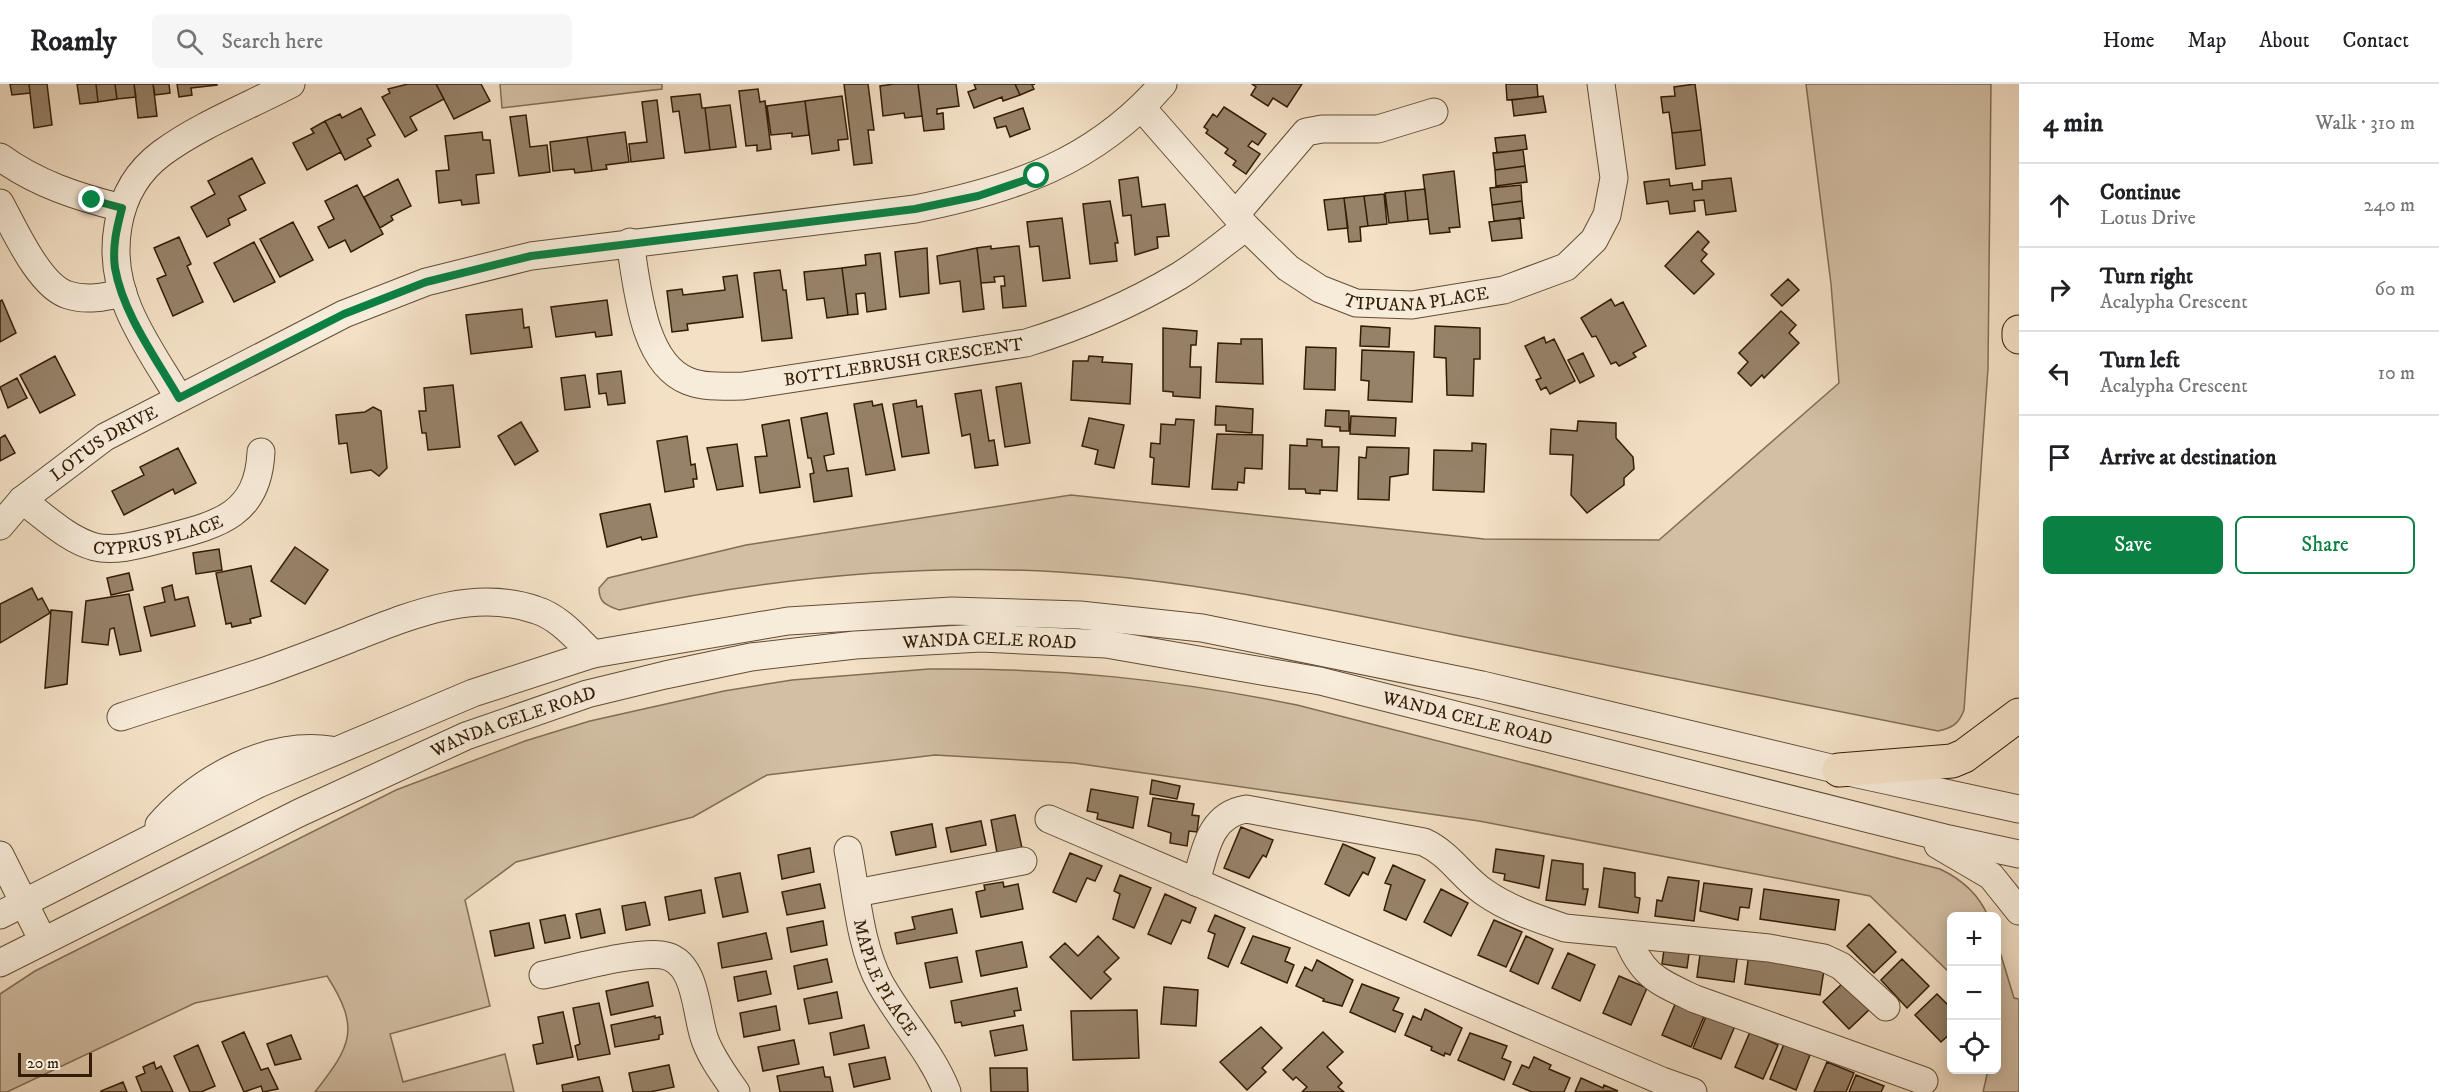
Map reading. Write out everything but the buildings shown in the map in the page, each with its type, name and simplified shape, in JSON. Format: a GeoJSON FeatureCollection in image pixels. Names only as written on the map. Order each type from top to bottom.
{"type":"FeatureCollection","features":[{"type":"Feature","properties":{"kind":"main road"},"geometry":{"type":"LineString","coordinates":[[2019,332],[2019,337]]}},
{"type":"Feature","properties":{"kind":"main road"},"geometry":{"type":"LineString","coordinates":[[1839,770],[1952,761],[1965,756],[2019,716]]}},
{"type":"Feature","properties":{"kind":"street"},"geometry":{"type":"LineString","coordinates":[[179,398],[129,310],[115,268],[115,237],[122,208],[143,171],[161,154],[265,91],[291,84]]}},
{"type":"Feature","properties":{"kind":"street","name":"LOTUS DRIVE"},"geometry":{"type":"LineString","coordinates":[[0,526],[22,500],[105,437],[344,314],[426,282],[531,256],[630,242],[915,209],[978,196],[1037,176],[1090,148],[1142,108],[1163,84]]}},
{"type":"Feature","properties":{"kind":"street","name":"TIPUANA PLACE"},"geometry":{"type":"LineString","coordinates":[[1142,108],[1241,220],[1288,268],[1320,289],[1356,303],[1413,305],[1504,290],[1566,267],[1594,240],[1607,215],[1614,178],[1601,84]]}},
{"type":"Feature","properties":{"kind":"street","name":"BOTTLEBRUSH CRESCENT"},"geometry":{"type":"LineString","coordinates":[[630,242],[648,331],[655,350],[667,367],[687,381],[707,386],[743,386],[1026,343],[1060,333],[1181,275],[1241,220],[1306,132],[1322,129],[1378,129],[1434,112]]}},
{"type":"Feature","properties":{"kind":"street"},"geometry":{"type":"LineString","coordinates":[[0,157],[25,175],[122,208]]}},
{"type":"Feature","properties":{"kind":"street"},"geometry":{"type":"LineString","coordinates":[[0,203],[21,241],[51,284],[66,295],[100,298],[123,293]]}},
{"type":"Feature","properties":{"kind":"street","name":"CYPRUS PLACE"},"geometry":{"type":"LineString","coordinates":[[22,500],[75,539],[96,548],[145,543],[210,526],[229,518],[253,491],[260,472],[261,452]]}},
{"type":"Feature","properties":{"kind":"street"},"geometry":{"type":"LineString","coordinates":[[121,717],[264,671],[387,623],[431,609],[472,602],[507,603],[537,610],[561,623],[593,654]]}},
{"type":"Feature","properties":{"kind":"street","name":"WANDA CELE ROAD"},"geometry":{"type":"LineString","coordinates":[[0,915],[258,784],[473,693],[593,654],[788,621],[952,610],[1080,615],[1202,628],[1482,685],[1839,770],[2019,809]]}},
{"type":"Feature","properties":{"kind":"street","name":"WANDA CELE ROAD"},"geometry":{"type":"LineString","coordinates":[[0,963],[299,813],[466,736],[587,694],[751,657],[855,645],[981,638],[1106,644],[1320,681],[1910,829],[2019,854]]}},
{"type":"Feature","properties":{"kind":"street"},"geometry":{"type":"LineString","coordinates":[[1196,882],[1212,830],[1227,815],[1246,809],[1424,842],[1440,849],[1483,891],[1501,902],[1566,928],[1769,948],[1824,958],[1841,966],[1886,1007]]}},
{"type":"Feature","properties":{"kind":"street"},"geometry":{"type":"LineString","coordinates":[[1049,819],[1662,1081],[1693,1092]]}},
{"type":"Feature","properties":{"kind":"street"},"geometry":{"type":"LineString","coordinates":[[1910,829],[1991,876],[2019,911]]}},
{"type":"Feature","properties":{"kind":"street","name":"MAPLE PLACE"},"geometry":{"type":"LineString","coordinates":[[848,850],[870,962],[880,982],[938,1068],[947,1092]]}},
{"type":"Feature","properties":{"kind":"street"},"geometry":{"type":"LineString","coordinates":[[0,855],[44,941]]}},
{"type":"Feature","properties":{"kind":"street"},"geometry":{"type":"LineString","coordinates":[[856,893],[1023,861]]}},
{"type":"Feature","properties":{"kind":"street"},"geometry":{"type":"LineString","coordinates":[[1626,935],[1638,962],[1662,983],[1695,999],[1924,1081]]}},
{"type":"Feature","properties":{"kind":"street"},"geometry":{"type":"LineString","coordinates":[[543,975],[642,955],[663,955],[677,960],[689,978],[706,1042],[736,1092]]}},
{"type":"Feature","properties":{"kind":"shaded area"},"geometry":{"type":"Polygon","coordinates":[[[500,84],[662,84],[662,89],[502,108],[500,84]]]}},
{"type":"Feature","properties":{"kind":"shaded area"},"geometry":{"type":"Polygon","coordinates":[[[1806,84],[1991,84],[1988,368],[1964,710],[1957,722],[1947,728],[1938,731],[1305,605],[1207,588],[1109,576],[1004,570],[893,572],[783,582],[619,610],[607,605],[600,597],[599,588],[608,578],[746,545],[1071,495],[1484,539],[1659,540],[1839,383],[1831,284],[1806,84]]]}},
{"type":"Feature","properties":{"kind":"shaded area"},"geometry":{"type":"Polygon","coordinates":[[[929,669],[1069,673],[1204,688],[1297,705],[1940,869],[1968,888],[1986,912],[1947,912],[1947,970],[1870,896],[1479,821],[1074,763],[935,755],[767,775],[693,817],[516,862],[465,900],[490,1006],[390,1034],[403,1082],[505,1054],[514,1092],[315,1092],[337,1062],[347,1037],[348,1024],[345,1010],[327,976],[195,1003],[7,1092],[0,1092],[0,994],[35,971],[396,790],[525,741],[590,721],[724,691],[792,680],[929,669]]]}},
{"type":"Feature","properties":{"kind":"shaded area"},"geometry":{"type":"Polygon","coordinates":[[[2001,955],[2014,998],[2019,999],[2019,1092],[1983,1092],[1987,1074],[2001,1074],[2001,955]]]}},
{"type":"Feature","properties":{"kind":"route"},"geometry":{"type":"LineString","coordinates":[[92,200],[122,208],[115,237],[115,268],[129,310],[179,398],[344,314],[426,282],[531,256],[630,242],[915,209],[978,196],[1037,176]]}}]}
